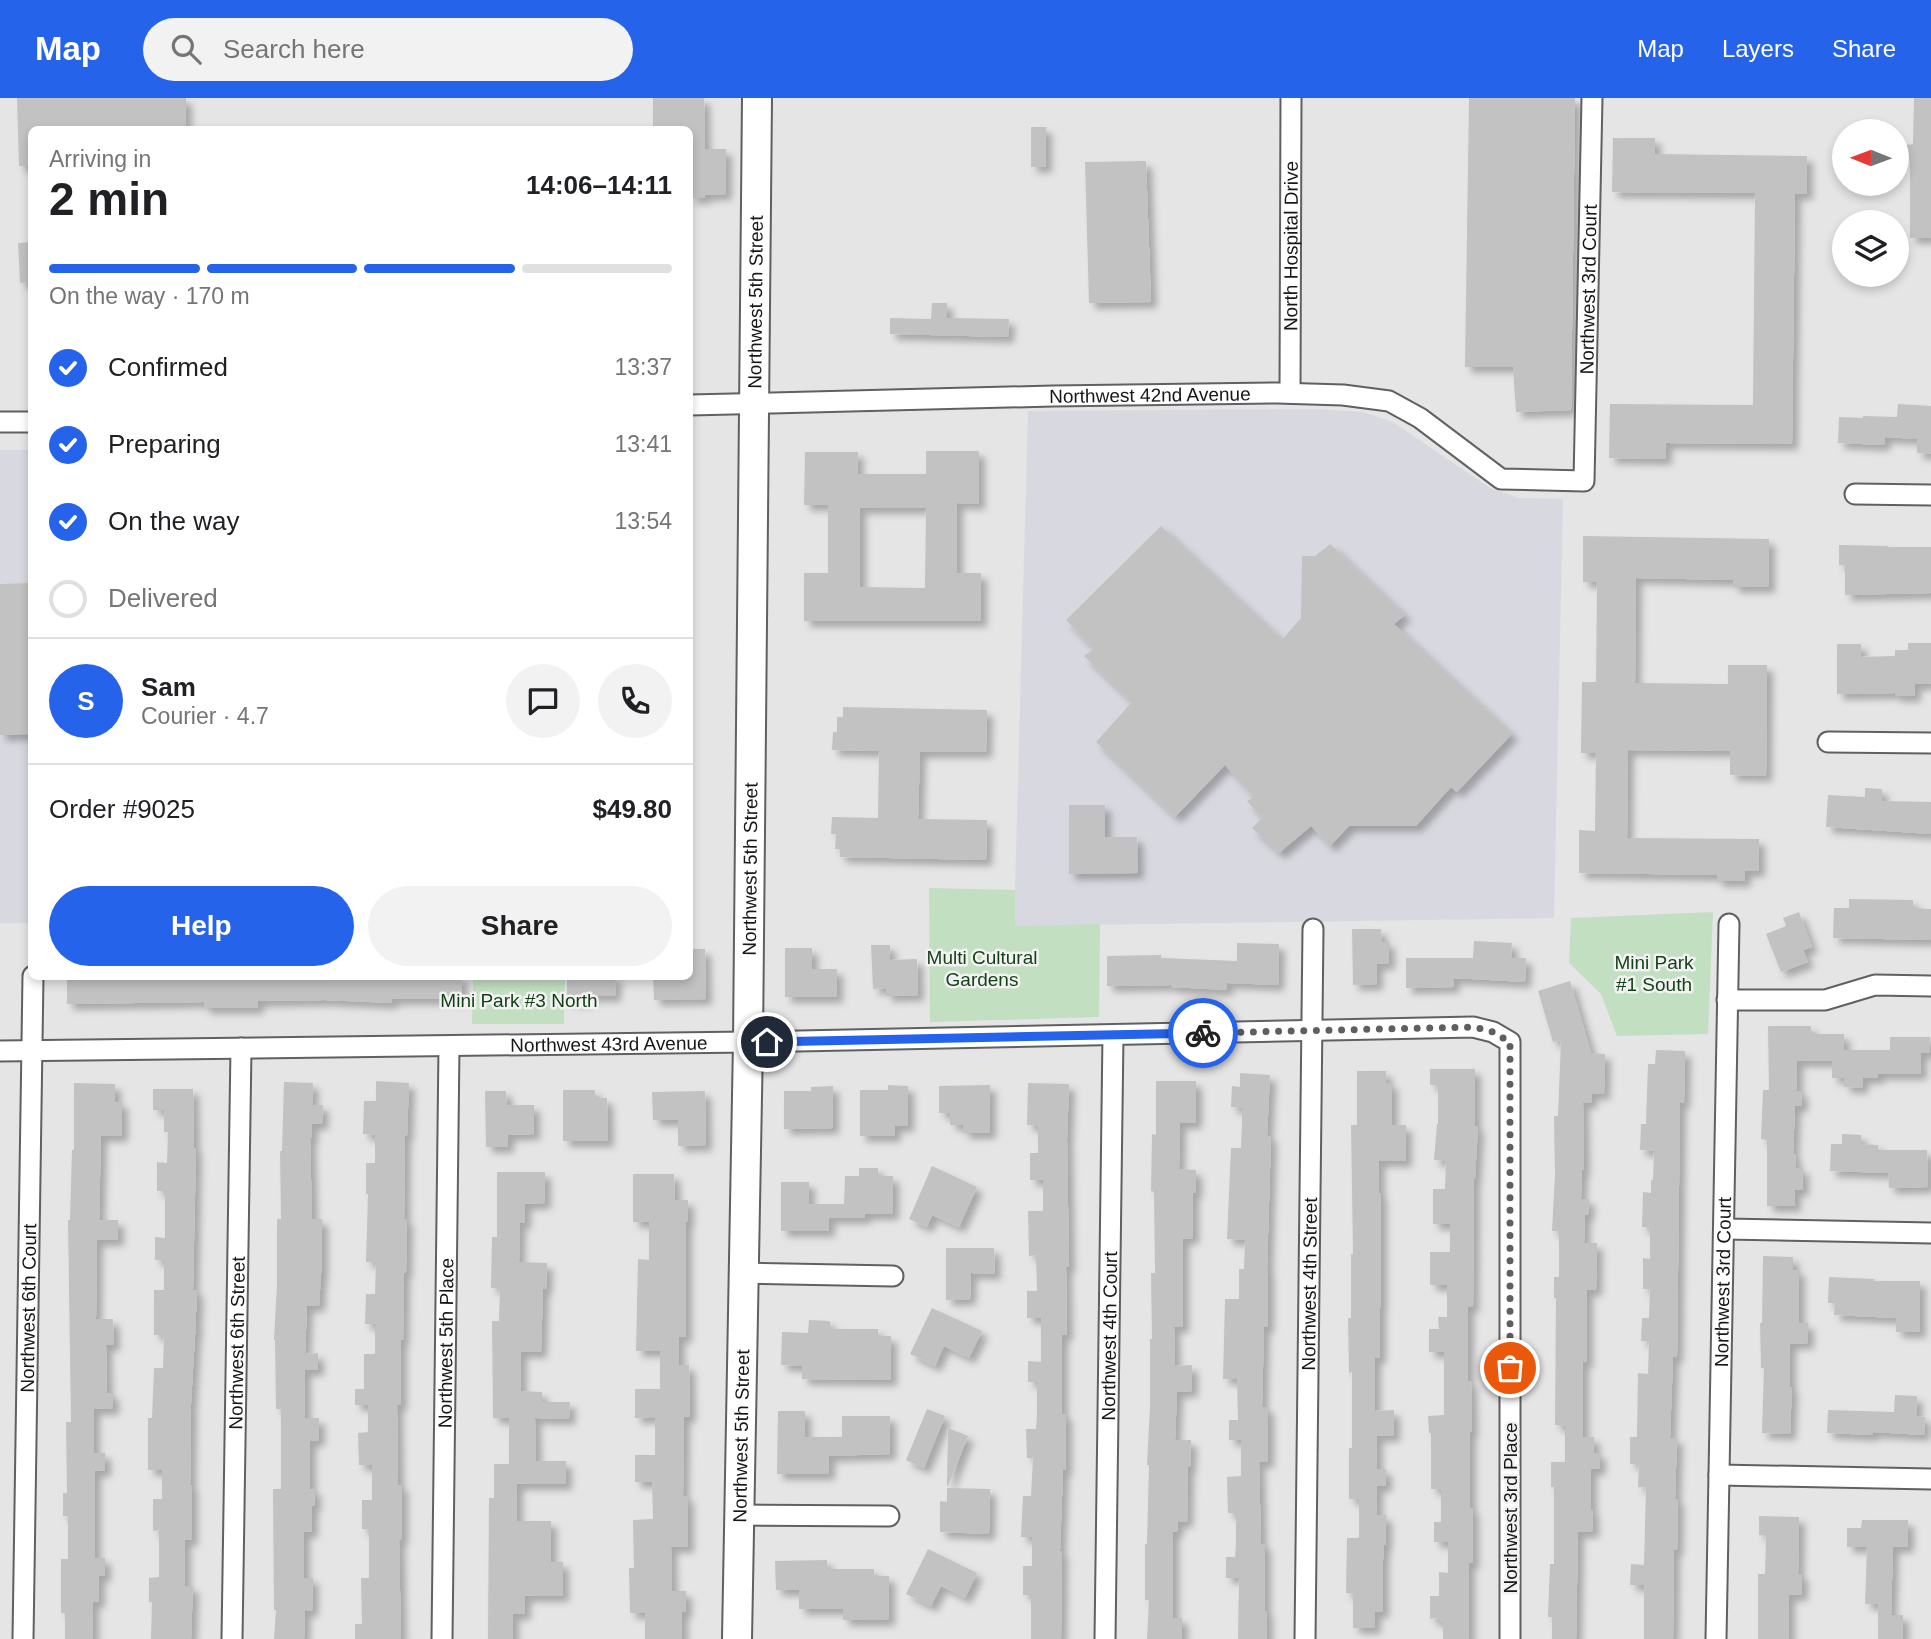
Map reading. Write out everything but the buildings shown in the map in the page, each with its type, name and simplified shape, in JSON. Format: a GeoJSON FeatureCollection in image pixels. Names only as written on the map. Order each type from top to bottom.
{"type":"FeatureCollection","features":[{"type":"Feature","properties":{"kind":"street","name":"Northwest 5th Street"},"geometry":{"type":"LineString","coordinates":[[737,1639],[748,1042],[757,98]]}},
{"type":"Feature","properties":{"kind":"street","name":"North Hospital Drive"},"geometry":{"type":"LineString","coordinates":[[1290,393],[1291,98]]}},
{"type":"Feature","properties":{"kind":"street","name":"Northwest 3rd Court"},"geometry":{"type":"LineString","coordinates":[[1584,481],[1592,98]]}},
{"type":"Feature","properties":{"kind":"street","name":"Northwest 42nd Avenue"},"geometry":{"type":"LineString","coordinates":[[693,405],[1067,396],[1290,393],[1343,395],[1389,401],[1420,418],[1500,479],[1584,481]]}},
{"type":"Feature","properties":{"kind":"street"},"geometry":{"type":"LineString","coordinates":[[0,422],[28,422]]}},
{"type":"Feature","properties":{"kind":"street"},"geometry":{"type":"LineString","coordinates":[[1855,494],[1931,495]]}},
{"type":"Feature","properties":{"kind":"street"},"geometry":{"type":"LineString","coordinates":[[1828,742],[1931,743]]}},
{"type":"Feature","properties":{"kind":"street","name":"Northwest 3rd Court"},"geometry":{"type":"LineString","coordinates":[[1716,1639],[1729,924]]}},
{"type":"Feature","properties":{"kind":"street","name":"Northwest 4th Street"},"geometry":{"type":"LineString","coordinates":[[1306,1639],[1312,929]]}},
{"type":"Feature","properties":{"kind":"street","name":"Northwest 6th Court"},"geometry":{"type":"LineString","coordinates":[[23,1639],[33,980]]}},
{"type":"Feature","properties":{"kind":"street"},"geometry":{"type":"LineString","coordinates":[[1727,1000],[1825,1000],[1875,985],[1931,986]]}},
{"type":"Feature","properties":{"kind":"street","name":"Northwest 43rd Avenue"},"geometry":{"type":"LineString","coordinates":[[0,1051],[748,1042],[1474,1027],[1493,1032],[1510,1042]]}},
{"type":"Feature","properties":{"kind":"street","name":"Northwest 4th Court"},"geometry":{"type":"LineString","coordinates":[[1105,1639],[1113,1035]]}},
{"type":"Feature","properties":{"kind":"street","name":"Northwest 3rd Place"},"geometry":{"type":"LineString","coordinates":[[1510,1042],[1510,1639]]}},
{"type":"Feature","properties":{"kind":"street","name":"Northwest 5th Place"},"geometry":{"type":"LineString","coordinates":[[442,1639],[449,1046]]}},
{"type":"Feature","properties":{"kind":"street","name":"Northwest 6th Street"},"geometry":{"type":"LineString","coordinates":[[232,1639],[242,1048]]}},
{"type":"Feature","properties":{"kind":"street"},"geometry":{"type":"LineString","coordinates":[[1725,1229],[1931,1233]]}},
{"type":"Feature","properties":{"kind":"street"},"geometry":{"type":"LineString","coordinates":[[743,1273],[893,1276]]}},
{"type":"Feature","properties":{"kind":"street"},"geometry":{"type":"LineString","coordinates":[[1719,1475],[1931,1479]]}},
{"type":"Feature","properties":{"kind":"street"},"geometry":{"type":"LineString","coordinates":[[738,1515],[889,1516]]}},
{"type":"Feature","properties":{"kind":"shaded area"},"geometry":{"type":"Polygon","coordinates":[[[1318,409],[1363,412],[1393,422],[1490,488],[1519,498],[1563,499],[1554,918],[1014,926],[1028,411],[1318,409]]]}},
{"type":"Feature","properties":{"kind":"shaded area"},"geometry":{"type":"Polygon","coordinates":[[[0,450],[28,450],[28,923],[0,923],[0,450]]]}},
{"type":"Feature","properties":{"kind":"green space","name":"Multi Cultural Gardens"},"geometry":{"type":"Polygon","coordinates":[[[929,888],[1015,890],[1015,926],[1100,924],[1099,1017],[930,1022],[929,888]]]}},
{"type":"Feature","properties":{"kind":"green space","name":"Mini Park #1 South"},"geometry":{"type":"Polygon","coordinates":[[[1713,912],[1708,1034],[1617,1036],[1601,994],[1569,963],[1571,918],[1713,912]]]}},
{"type":"Feature","properties":{"kind":"green space","name":"Mini Park #3 North"},"geometry":{"type":"Polygon","coordinates":[[[473,980],[565,980],[564,1024],[472,1024],[473,980]]]}},
{"type":"Feature","properties":{"kind":"way so far"},"geometry":{"type":"LineString","coordinates":[[1203,1033],[1474,1027],[1493,1032],[1510,1042],[1510,1368]]}},
{"type":"Feature","properties":{"kind":"route"},"geometry":{"type":"LineString","coordinates":[[767,1042],[1203,1033]]}}]}
